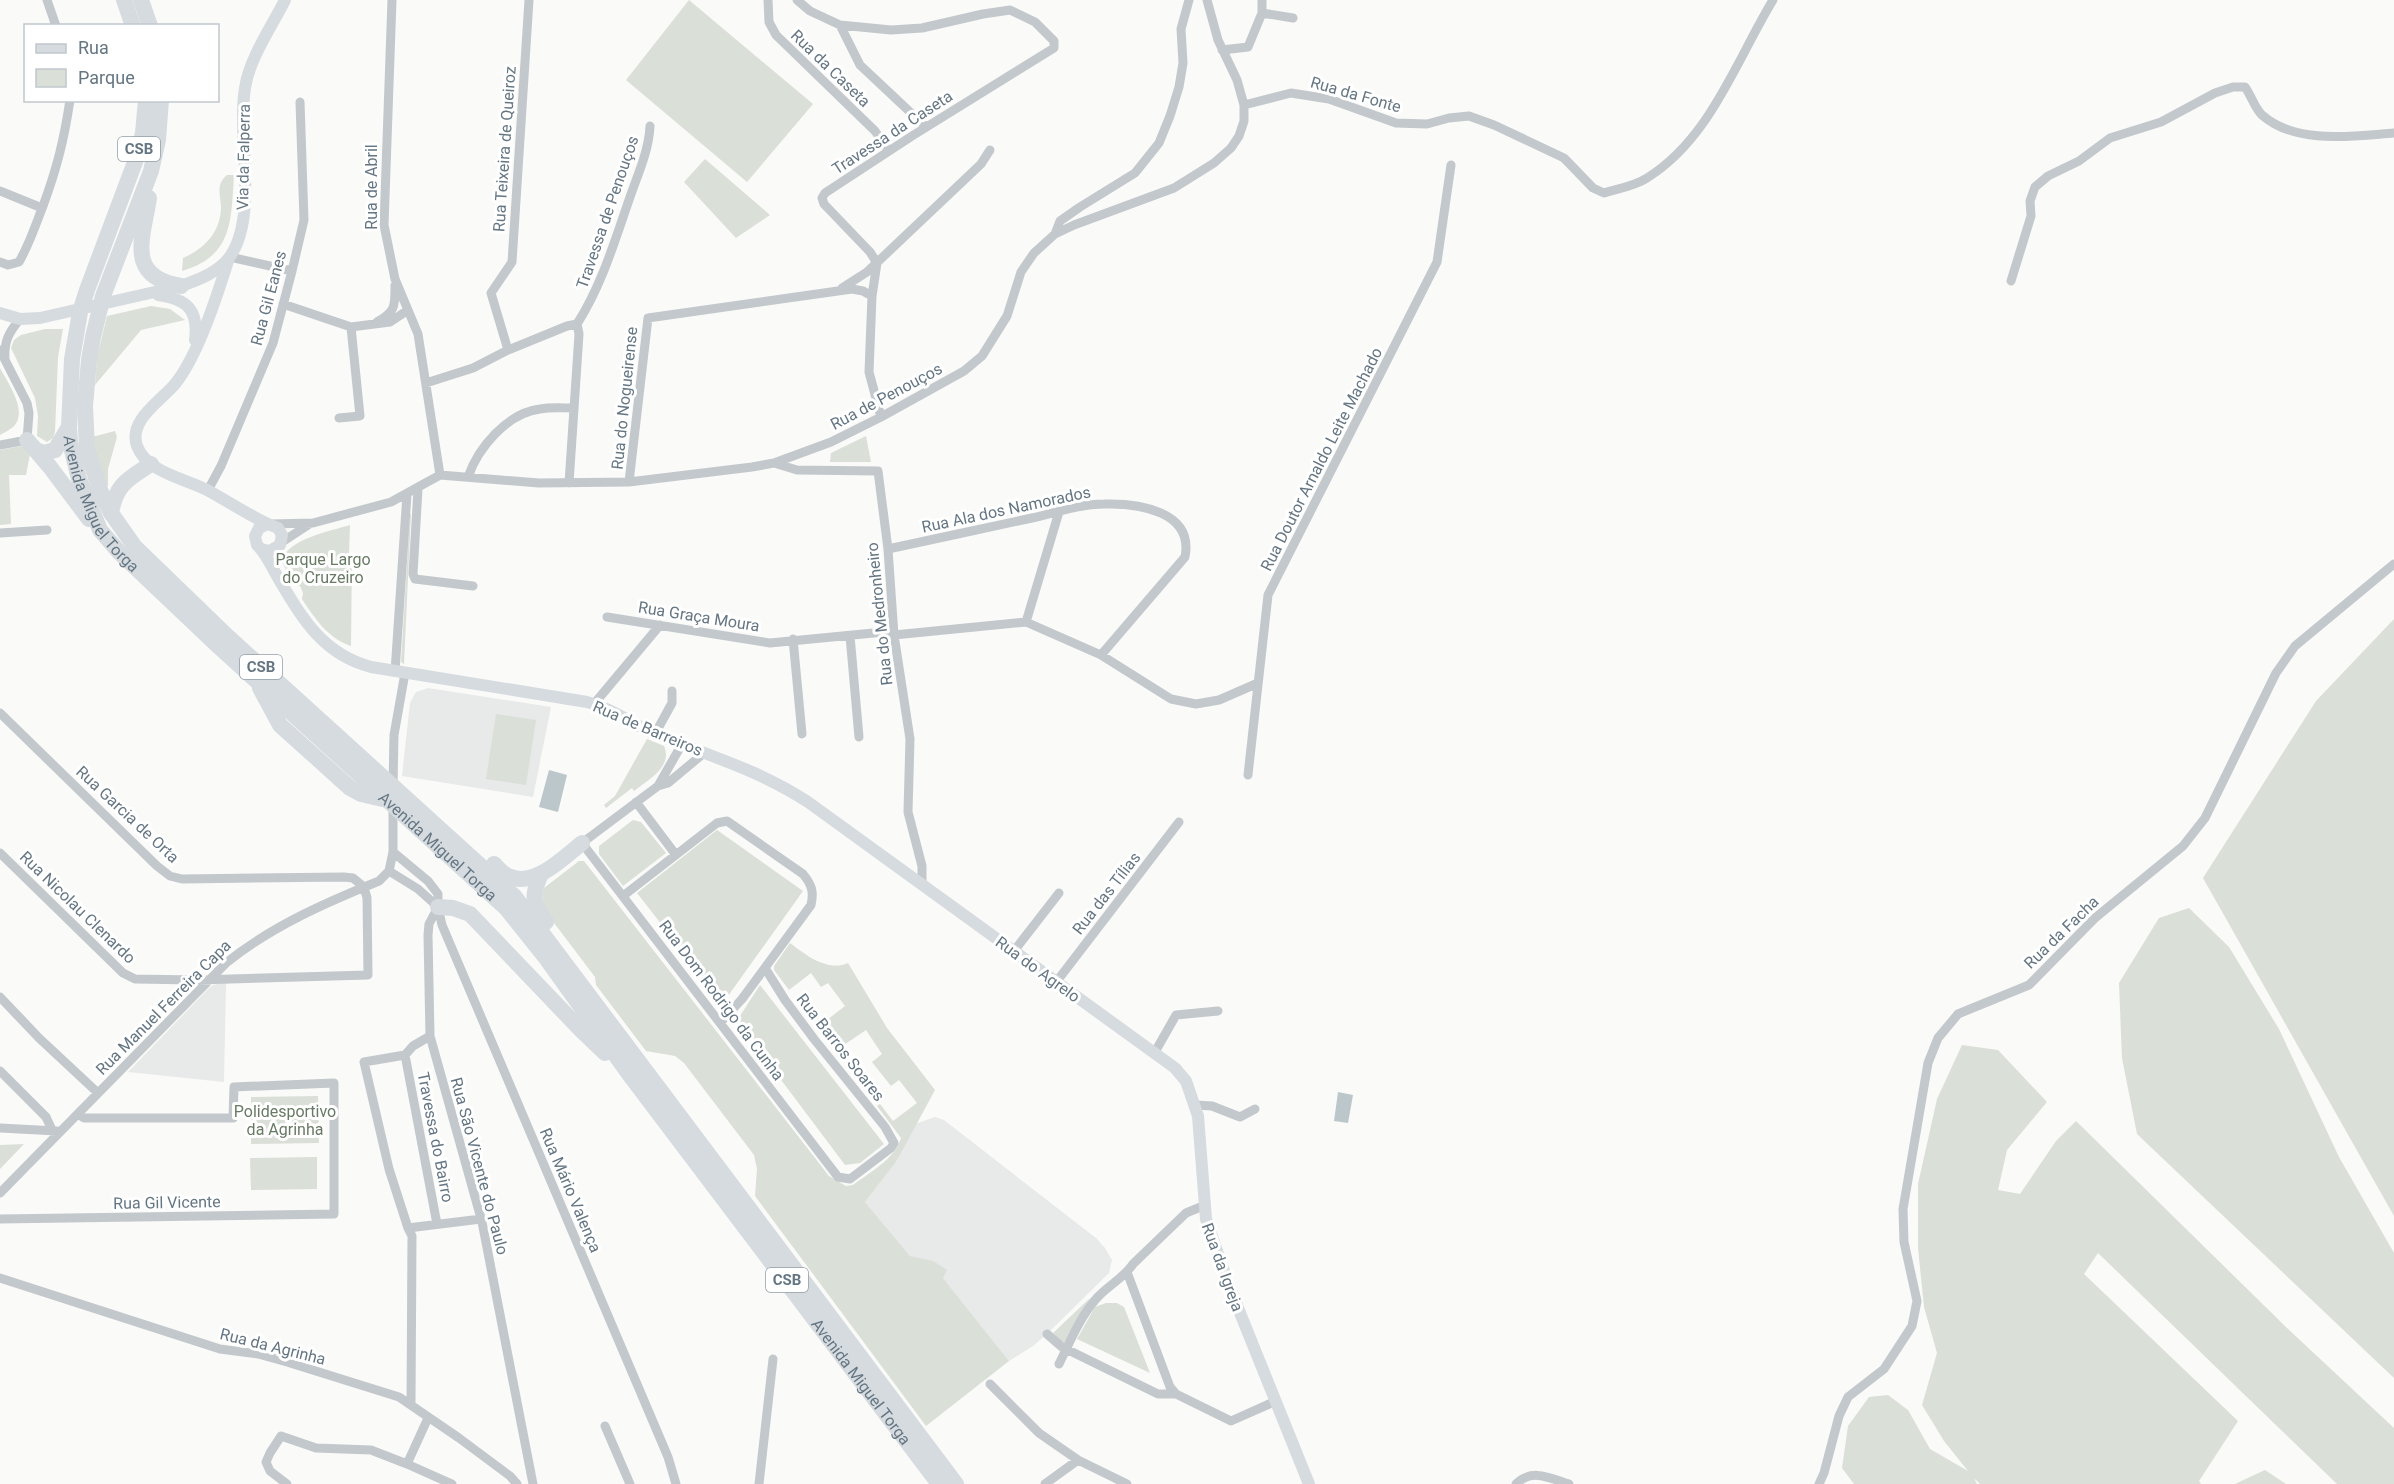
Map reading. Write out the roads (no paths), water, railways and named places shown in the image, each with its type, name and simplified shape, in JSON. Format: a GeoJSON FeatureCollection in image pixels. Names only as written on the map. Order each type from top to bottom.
{"type":"FeatureCollection","features":[{"type":"Feature","properties":{"kind":"highway"},"geometry":{"type":"LineString","coordinates":[[124,0],[133,24]]}},
{"type":"Feature","properties":{"kind":"highway"},"geometry":{"type":"LineString","coordinates":[[141,0],[149,24]]}},
{"type":"Feature","properties":{"kind":"highway","name":"Avenida Miguel Torga"},"geometry":{"type":"LineString","coordinates":[[146,102],[143,133],[138,154],[87,290],[78,322],[72,359],[70,442],[80,479],[100,530],[119,552],[257,682],[506,908],[546,958],[632,1078],[939,1484]]}},
{"type":"Feature","properties":{"kind":"highway","name":"CSB"},"geometry":{"type":"LineString","coordinates":[[151,171],[158,140],[161,102]]}},
{"type":"Feature","properties":{"kind":"highway"},"geometry":{"type":"LineString","coordinates":[[151,171],[141,249],[142,260],[151,275],[161,282],[192,282]]}},
{"type":"Feature","properties":{"kind":"highway","name":"Avenida Miguel Torga"},"geometry":{"type":"LineString","coordinates":[[151,171],[100,306],[89,360],[85,406],[87,449],[100,490],[111,513],[135,547],[195,606],[515,897],[956,1484]]}},
{"type":"Feature","properties":{"kind":"highway"},"geometry":{"type":"LineString","coordinates":[[31,445],[44,453],[55,450],[69,427]]}},
{"type":"Feature","properties":{"kind":"highway"},"geometry":{"type":"LineString","coordinates":[[31,445],[100,530]]}},
{"type":"Feature","properties":{"kind":"highway"},"geometry":{"type":"LineString","coordinates":[[111,513],[113,502],[122,484],[152,464]]}},
{"type":"Feature","properties":{"kind":"highway"},"geometry":{"type":"LineString","coordinates":[[257,682],[271,712],[288,733],[355,792],[390,800]]}},
{"type":"Feature","properties":{"kind":"highway"},"geometry":{"type":"LineString","coordinates":[[447,835],[470,845],[507,876],[516,879],[541,874],[582,843]]}},
{"type":"Feature","properties":{"kind":"highway"},"geometry":{"type":"LineString","coordinates":[[541,874],[533,896],[537,909],[580,967],[581,984]]}},
{"type":"Feature","properties":{"kind":"highway"},"geometry":{"type":"LineString","coordinates":[[438,908],[453,908],[470,914],[581,1030],[632,1078]]}},
{"type":"Feature","properties":{"kind":"street"},"geometry":{"type":"LineString","coordinates":[[47,0],[55,24]]}},
{"type":"Feature","properties":{"kind":"street","name":"Via da Falperra"},"geometry":{"type":"LineString","coordinates":[[152,464],[143,457],[137,446],[136,430],[142,418],[177,382],[194,350],[236,246],[243,210],[243,107],[246,84],[259,51],[285,0]]}},
{"type":"Feature","properties":{"kind":"street","name":"Rua de Abril"},"geometry":{"type":"LineString","coordinates":[[392,0],[384,225],[395,279],[418,334],[440,475]]}},
{"type":"Feature","properties":{"kind":"street","name":"Rua Teixeira de Queiroz"},"geometry":{"type":"LineString","coordinates":[[508,350],[491,293],[512,262],[529,0]]}},
{"type":"Feature","properties":{"kind":"street","name":"Rua da Caseta"},"geometry":{"type":"LineString","coordinates":[[768,0],[769,22],[776,35],[875,131],[889,151]]}},
{"type":"Feature","properties":{"kind":"street"},"geometry":{"type":"LineString","coordinates":[[797,0],[810,11],[840,26],[860,65],[926,127]]}},
{"type":"Feature","properties":{"kind":"street"},"geometry":{"type":"LineString","coordinates":[[1055,234],[1060,221],[1135,172],[1159,143],[1179,87],[1183,63],[1181,29],[1189,0]]}},
{"type":"Feature","properties":{"kind":"street","name":"Rua de Penouços"},"geometry":{"type":"LineString","coordinates":[[440,475],[568,483],[629,482],[752,468],[774,463],[831,442],[882,417],[964,371],[982,356],[1007,316],[1021,272],[1034,253],[1055,234],[1174,188],[1214,163],[1231,148],[1239,136],[1244,121],[1244,105],[1237,80],[1222,50],[1207,0]]}},
{"type":"Feature","properties":{"kind":"street"},"geometry":{"type":"LineString","coordinates":[[1222,50],[1248,47],[1262,13],[1262,0]]}},
{"type":"Feature","properties":{"kind":"street","name":"Rua da Fonte"},"geometry":{"type":"LineString","coordinates":[[1244,105],[1291,93],[1329,99],[1396,123],[1426,124],[1449,118],[1469,117],[1494,125],[1564,158],[1593,188],[1604,193],[1646,179],[1693,138],[1736,68],[1773,0]]}},
{"type":"Feature","properties":{"kind":"street","name":"Travessa da Caseta"},"geometry":{"type":"LineString","coordinates":[[840,26],[891,30],[922,28],[1010,10],[1035,22],[1054,41],[1054,48],[825,193],[822,198],[824,204],[870,252],[877,263]]}},
{"type":"Feature","properties":{"kind":"street"},"geometry":{"type":"LineString","coordinates":[[1262,13],[1293,18]]}},
{"type":"Feature","properties":{"kind":"street"},"geometry":{"type":"LineString","coordinates":[[2011,281],[2031,216],[2030,201],[2035,187],[2048,176],[2079,161],[2110,138],[2161,122],[2215,93],[2233,87],[2245,87],[2259,113],[2270,121],[2295,132],[2318,136],[2394,133]]}},
{"type":"Feature","properties":{"kind":"street"},"geometry":{"type":"LineString","coordinates":[[0,262],[8,265],[19,262],[29,245],[53,182],[63,146],[70,102]]}},
{"type":"Feature","properties":{"kind":"street","name":"Rua Gil Eanes"},"geometry":{"type":"LineString","coordinates":[[208,490],[221,466],[273,343],[292,271],[304,220],[300,102]]}},
{"type":"Feature","properties":{"kind":"street","name":"Travessa de Penouços"},"geometry":{"type":"LineString","coordinates":[[577,324],[591,303],[606,263],[650,137],[650,126]]}},
{"type":"Feature","properties":{"kind":"street"},"geometry":{"type":"LineString","coordinates":[[837,291],[852,283],[877,263],[981,164],[990,150]]}},
{"type":"Feature","properties":{"kind":"street","name":"Rua Doutor Arnaldo Leite Machado"},"geometry":{"type":"LineString","coordinates":[[1248,775],[1268,595],[1437,262],[1451,165]]}},
{"type":"Feature","properties":{"kind":"street"},"geometry":{"type":"LineString","coordinates":[[0,191],[42,208]]}},
{"type":"Feature","properties":{"kind":"street"},"geometry":{"type":"LineString","coordinates":[[0,313],[20,319],[61,315],[192,282],[230,257],[292,271]]}},
{"type":"Feature","properties":{"kind":"street"},"geometry":{"type":"LineString","coordinates":[[877,263],[872,296],[869,372],[882,417]]}},
{"type":"Feature","properties":{"kind":"street"},"geometry":{"type":"LineString","coordinates":[[373,324],[389,315],[395,305],[395,279]]}},
{"type":"Feature","properties":{"kind":"street"},"geometry":{"type":"LineString","coordinates":[[192,282],[214,289],[217,296]]}},
{"type":"Feature","properties":{"kind":"street"},"geometry":{"type":"LineString","coordinates":[[192,282],[191,309],[197,327],[194,350]]}},
{"type":"Feature","properties":{"kind":"street"},"geometry":{"type":"LineString","coordinates":[[837,291],[852,289],[872,296]]}},
{"type":"Feature","properties":{"kind":"street","name":"Rua do Nogueirense"},"geometry":{"type":"LineString","coordinates":[[629,482],[648,318],[837,291]]}},
{"type":"Feature","properties":{"kind":"street"},"geometry":{"type":"LineString","coordinates":[[148,293],[170,296],[185,303],[191,309]]}},
{"type":"Feature","properties":{"kind":"street"},"geometry":{"type":"LineString","coordinates":[[283,304],[351,327],[390,322],[408,310]]}},
{"type":"Feature","properties":{"kind":"street"},"geometry":{"type":"LineString","coordinates":[[0,445],[31,445],[27,403],[3,354],[5,340],[20,319]]}},
{"type":"Feature","properties":{"kind":"street"},"geometry":{"type":"LineString","coordinates":[[426,383],[473,368],[508,350],[577,324],[579,334],[568,483]]}},
{"type":"Feature","properties":{"kind":"street"},"geometry":{"type":"LineString","coordinates":[[339,418],[360,416],[351,327]]}},
{"type":"Feature","properties":{"kind":"street"},"geometry":{"type":"LineString","coordinates":[[468,477],[481,451],[498,432],[516,418],[538,409],[573,408]]}},
{"type":"Feature","properties":{"kind":"street","name":"Rua do Medronheiro"},"geometry":{"type":"LineString","coordinates":[[774,463],[797,470],[878,471],[888,549],[894,633],[910,739],[908,812],[922,866],[922,884]]}},
{"type":"Feature","properties":{"kind":"street"},"geometry":{"type":"LineString","coordinates":[[152,464],[173,476],[208,490],[241,512],[281,531],[274,571]]}},
{"type":"Feature","properties":{"kind":"street"},"geometry":{"type":"LineString","coordinates":[[255,536],[259,528],[270,524],[313,523],[392,502],[440,475]]}},
{"type":"Feature","properties":{"kind":"street"},"geometry":{"type":"LineString","coordinates":[[418,489],[413,574],[416,579],[473,586]]}},
{"type":"Feature","properties":{"kind":"street"},"geometry":{"type":"LineString","coordinates":[[407,495],[400,672],[390,800],[393,852],[389,871],[418,889],[428,901],[438,908]]}},
{"type":"Feature","properties":{"kind":"street","name":"Rua Ala dos Namorados"},"geometry":{"type":"LineString","coordinates":[[888,549],[1102,504],[1147,507],[1173,519],[1184,532],[1187,548],[1185,557],[1101,655]]}},
{"type":"Feature","properties":{"kind":"street"},"geometry":{"type":"LineString","coordinates":[[241,512],[261,549],[278,546],[313,523]]}},
{"type":"Feature","properties":{"kind":"street"},"geometry":{"type":"LineString","coordinates":[[1059,512],[1026,622],[1101,655],[1171,699],[1196,704],[1220,700],[1258,683]]}},
{"type":"Feature","properties":{"kind":"street"},"geometry":{"type":"LineString","coordinates":[[0,533],[47,530]]}},
{"type":"Feature","properties":{"kind":"street","name":"Rua de Barreiros"},"geometry":{"type":"LineString","coordinates":[[261,549],[302,616],[336,653],[357,663],[400,672],[607,707],[655,734],[761,774],[785,787],[922,884]]}},
{"type":"Feature","properties":{"kind":"street","name":"Rua da Facha"},"geometry":{"type":"LineString","coordinates":[[1819,1484],[1839,1416],[1848,1397],[1884,1369],[1912,1326],[1917,1301],[1904,1242],[1903,1209],[1928,1063],[1938,1038],[1958,1014],[2029,985],[2095,918],[2183,846],[2205,818],[2276,673],[2295,646],[2394,564]]}},
{"type":"Feature","properties":{"kind":"street","name":"Rua Graça Moura"},"geometry":{"type":"LineString","coordinates":[[607,617],[770,643],[793,639],[1026,622]]}},
{"type":"Feature","properties":{"kind":"street"},"geometry":{"type":"LineString","coordinates":[[594,704],[660,625]]}},
{"type":"Feature","properties":{"kind":"street"},"geometry":{"type":"LineString","coordinates":[[850,636],[859,737]]}},
{"type":"Feature","properties":{"kind":"street"},"geometry":{"type":"LineString","coordinates":[[793,639],[802,734]]}},
{"type":"Feature","properties":{"kind":"street"},"geometry":{"type":"LineString","coordinates":[[655,734],[672,703],[672,691]]}},
{"type":"Feature","properties":{"kind":"street","name":"Rua Garcia de Orta"},"geometry":{"type":"LineString","coordinates":[[0,713],[170,876],[182,879],[344,877],[353,878],[364,887]]}},
{"type":"Feature","properties":{"kind":"street"},"geometry":{"type":"LineString","coordinates":[[658,786],[682,744]]}},
{"type":"Feature","properties":{"kind":"street"},"geometry":{"type":"LineString","coordinates":[[582,843],[658,786],[668,783],[704,753]]}},
{"type":"Feature","properties":{"kind":"street"},"geometry":{"type":"LineString","coordinates":[[636,802],[676,855]]}},
{"type":"Feature","properties":{"kind":"street"},"geometry":{"type":"LineString","coordinates":[[623,896],[717,823],[727,821],[803,874],[811,885],[813,895],[811,905],[765,968],[721,1022]]}},
{"type":"Feature","properties":{"kind":"street","name":"Rua das Tílias"},"geometry":{"type":"LineString","coordinates":[[1057,981],[1179,822]]}},
{"type":"Feature","properties":{"kind":"street","name":"Rua Dom Rodrigo da Cunha"},"geometry":{"type":"LineString","coordinates":[[582,843],[838,1177]]}},
{"type":"Feature","properties":{"kind":"street","name":"Rua Mário Valença"},"geometry":{"type":"LineString","coordinates":[[393,852],[435,887],[442,925],[668,1457],[676,1484]]}},
{"type":"Feature","properties":{"kind":"street","name":"Rua Nicolau Clenardo"},"geometry":{"type":"LineString","coordinates":[[0,853],[123,973],[135,979],[368,975],[367,898],[364,887]]}},
{"type":"Feature","properties":{"kind":"street"},"geometry":{"type":"LineString","coordinates":[[909,875],[918,857]]}},
{"type":"Feature","properties":{"kind":"street","name":"Rua Manuel Ferreira Capa"},"geometry":{"type":"LineString","coordinates":[[0,1193],[210,979],[254,941],[298,916],[379,881],[389,871]]}},
{"type":"Feature","properties":{"kind":"street","name":"Rua do Agrelo"},"geometry":{"type":"LineString","coordinates":[[922,884],[1155,1052]]}},
{"type":"Feature","properties":{"kind":"street"},"geometry":{"type":"LineString","coordinates":[[1014,951],[1059,893]]}},
{"type":"Feature","properties":{"kind":"street","name":"Rua São Vicente do Paulo"},"geometry":{"type":"LineString","coordinates":[[438,908],[429,924],[430,1036],[481,1219],[532,1484]]}},
{"type":"Feature","properties":{"kind":"street","name":"Rua Barros Soares"},"geometry":{"type":"LineString","coordinates":[[765,968],[785,1000],[885,1127],[894,1143],[891,1148],[856,1176],[850,1179],[838,1177]]}},
{"type":"Feature","properties":{"kind":"street"},"geometry":{"type":"LineString","coordinates":[[0,997],[39,1038],[98,1093]]}},
{"type":"Feature","properties":{"kind":"street"},"geometry":{"type":"LineString","coordinates":[[1155,1052],[1176,1015],[1218,1011]]}},
{"type":"Feature","properties":{"kind":"street"},"geometry":{"type":"LineString","coordinates":[[411,1405],[412,1236],[389,1169],[364,1062],[405,1055],[412,1046],[430,1036]]}},
{"type":"Feature","properties":{"kind":"street","name":"Rua da Igreja"},"geometry":{"type":"LineString","coordinates":[[1155,1052],[1186,1081],[1196,1105],[1201,1147],[1203,1206],[1214,1245],[1309,1484]]}},
{"type":"Feature","properties":{"kind":"street","name":"Travessa do Bairro"},"geometry":{"type":"LineString","coordinates":[[405,1055],[438,1224]]}},
{"type":"Feature","properties":{"kind":"street"},"geometry":{"type":"LineString","coordinates":[[0,1071],[46,1117],[52,1130]]}},
{"type":"Feature","properties":{"kind":"street","name":"Rua Gil Vicente"},"geometry":{"type":"LineString","coordinates":[[0,1219],[334,1214],[334,1083],[234,1087],[233,1118],[84,1118],[78,1114]]}},
{"type":"Feature","properties":{"kind":"street"},"geometry":{"type":"LineString","coordinates":[[1196,1105],[1212,1106],[1240,1117],[1255,1109]]}},
{"type":"Feature","properties":{"kind":"street"},"geometry":{"type":"LineString","coordinates":[[0,1128],[62,1131]]}},
{"type":"Feature","properties":{"kind":"street"},"geometry":{"type":"LineString","coordinates":[[1059,1364],[1080,1322],[1095,1300],[1186,1214],[1203,1206]]}},
{"type":"Feature","properties":{"kind":"street"},"geometry":{"type":"LineString","coordinates":[[408,1228],[481,1219]]}},
{"type":"Feature","properties":{"kind":"street"},"geometry":{"type":"LineString","coordinates":[[1127,1272],[1170,1387],[1176,1394],[1231,1421],[1276,1401]]}},
{"type":"Feature","properties":{"kind":"street","name":"Rua da Agrinha"},"geometry":{"type":"LineString","coordinates":[[0,1278],[220,1349],[258,1354],[399,1397],[459,1438],[516,1483]]}},
{"type":"Feature","properties":{"kind":"street"},"geometry":{"type":"LineString","coordinates":[[1047,1334],[1053,1342],[1158,1394],[1176,1394]]}},
{"type":"Feature","properties":{"kind":"street"},"geometry":{"type":"LineString","coordinates":[[759,1484],[773,1359]]}},
{"type":"Feature","properties":{"kind":"street"},"geometry":{"type":"LineString","coordinates":[[990,1384],[1039,1433],[1078,1460],[1127,1484]]}},
{"type":"Feature","properties":{"kind":"street"},"geometry":{"type":"LineString","coordinates":[[407,1464],[429,1418]]}},
{"type":"Feature","properties":{"kind":"street"},"geometry":{"type":"LineString","coordinates":[[605,1426],[630,1484]]}},
{"type":"Feature","properties":{"kind":"street"},"geometry":{"type":"LineString","coordinates":[[286,1484],[270,1471],[266,1462],[281,1436],[316,1448],[371,1450],[452,1484]]}},
{"type":"Feature","properties":{"kind":"street"},"geometry":{"type":"LineString","coordinates":[[1045,1484],[1078,1460]]}},
{"type":"Feature","properties":{"kind":"street"},"geometry":{"type":"LineString","coordinates":[[516,1483],[530,1468]]}},
{"type":"Feature","properties":{"kind":"street"},"geometry":{"type":"LineString","coordinates":[[1516,1484],[1526,1475],[1536,1474],[1569,1484]]}},
{"type":"Feature","properties":{"kind":"park label","name":"Parque Largo do Cruzeiro"},"geometry":{"type":"Point","coordinates":[323,568]}},
{"type":"Feature","properties":{"kind":"park label","name":"Polidesportivo da Agrinha"},"geometry":{"type":"Point","coordinates":[285,1120]}}]}
